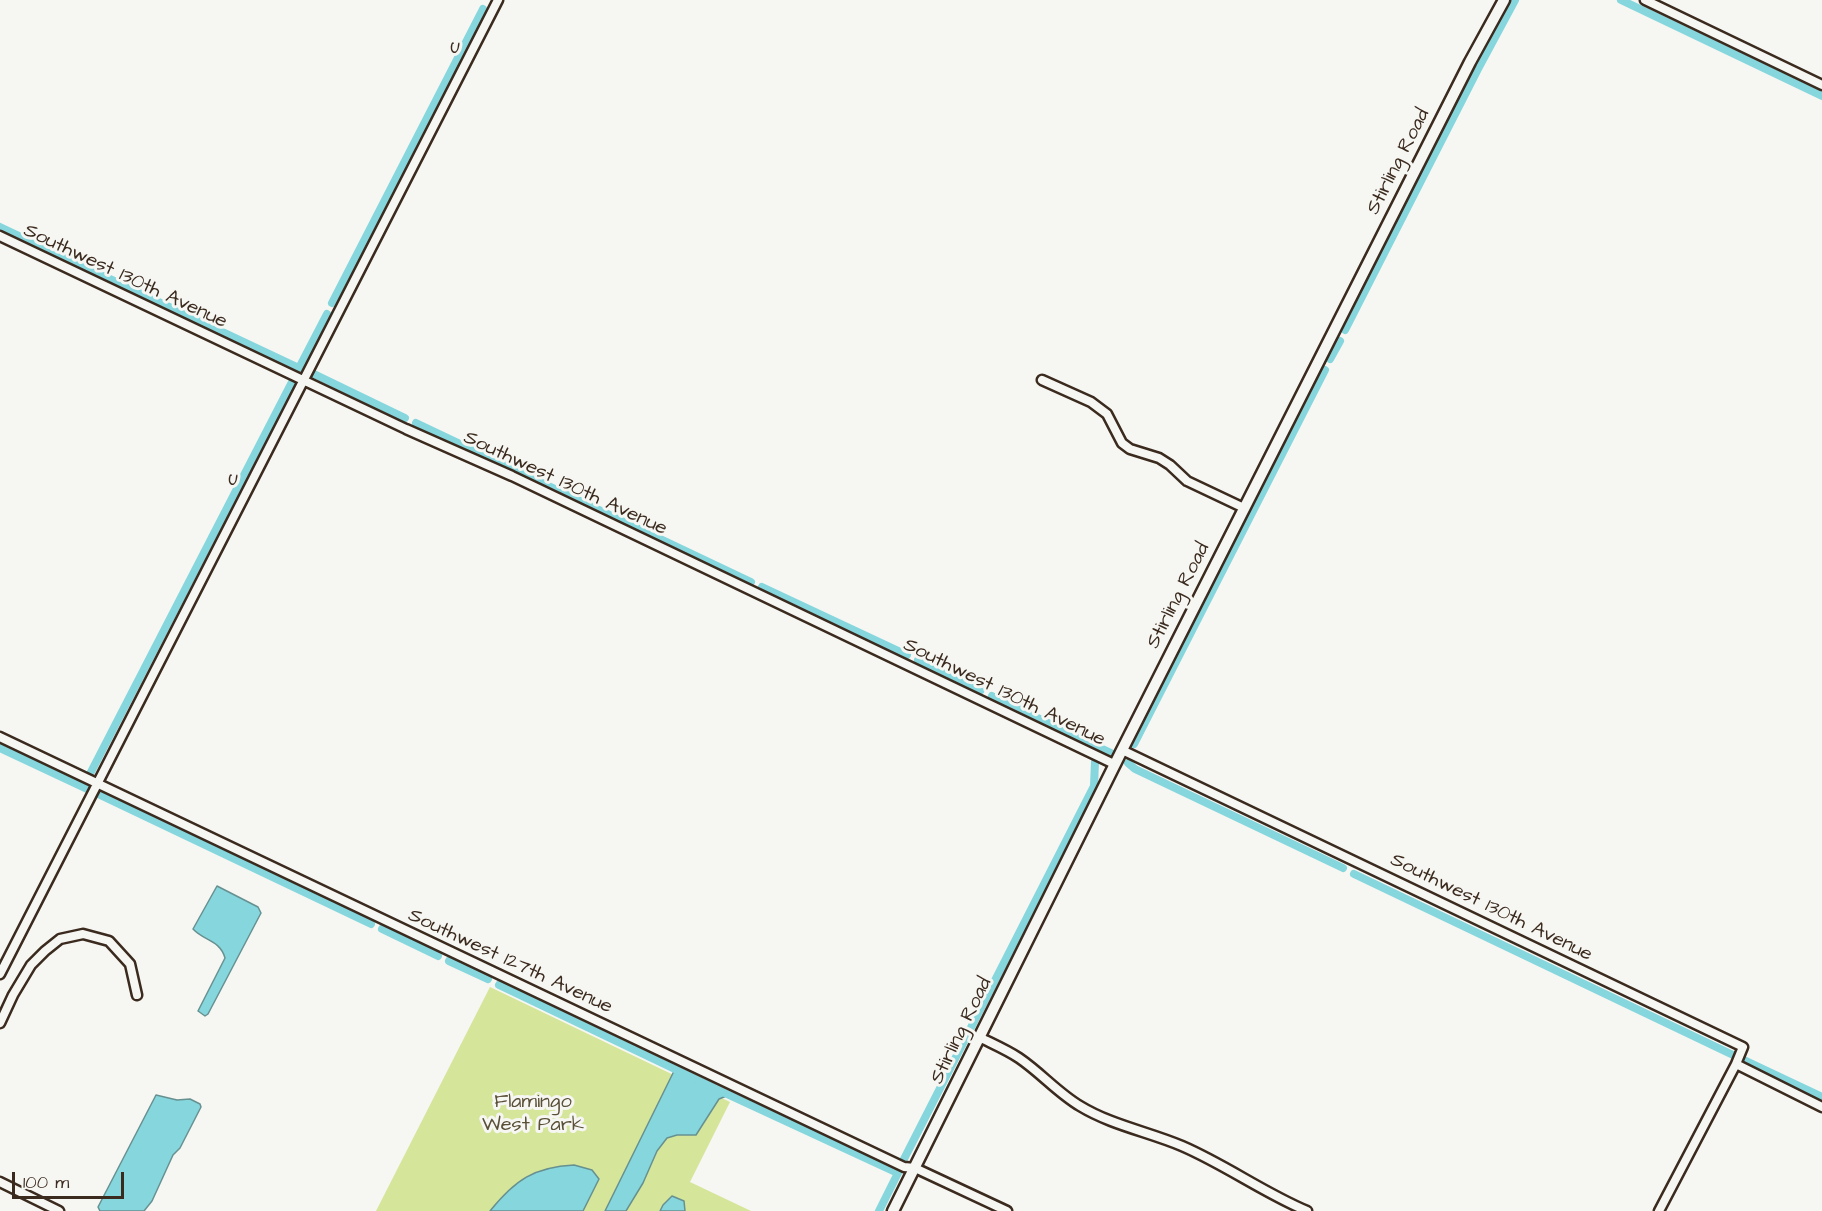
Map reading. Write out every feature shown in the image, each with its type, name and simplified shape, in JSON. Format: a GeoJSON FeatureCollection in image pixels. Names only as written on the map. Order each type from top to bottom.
{"type":"FeatureCollection","features":[{"type":"Feature","properties":{"kind":"street","name":"c"},"geometry":{"type":"LineString","coordinates":[[0,974],[96,782],[498,0]]}},
{"type":"Feature","properties":{"kind":"street","name":"Stirling Road"},"geometry":{"type":"LineString","coordinates":[[893,1211],[1114,764],[1470,62],[1504,0]]}},
{"type":"Feature","properties":{"kind":"street"},"geometry":{"type":"LineString","coordinates":[[1645,0],[1822,85]]}},
{"type":"Feature","properties":{"kind":"street","name":"Southwest 130th Avenue"},"geometry":{"type":"LineString","coordinates":[[0,236],[406,429],[602,518],[1114,764]]}},
{"type":"Feature","properties":{"kind":"street"},"geometry":{"type":"LineString","coordinates":[[1042,380],[1091,402],[1107,414],[1122,443],[1130,449],[1160,458],[1187,481],[1244,508]]}},
{"type":"Feature","properties":{"kind":"street","name":"Southwest 127th Avenue"},"geometry":{"type":"LineString","coordinates":[[0,737],[904,1167],[915,1168],[1007,1211]]}},
{"type":"Feature","properties":{"kind":"street","name":"Southwest 130th Avenue"},"geometry":{"type":"LineString","coordinates":[[1122,750],[1743,1047],[1736,1064]]}},
{"type":"Feature","properties":{"kind":"street"},"geometry":{"type":"LineString","coordinates":[[0,1023],[12,995],[31,965],[60,939],[83,933],[109,941],[130,964],[136,995]]}},
{"type":"Feature","properties":{"kind":"street"},"geometry":{"type":"LineString","coordinates":[[979,1037],[1017,1056],[1061,1093],[1082,1107],[1104,1118],[1184,1147],[1230,1170],[1272,1195],[1307,1211]]}},
{"type":"Feature","properties":{"kind":"street"},"geometry":{"type":"LineString","coordinates":[[1659,1211],[1736,1064],[1822,1107]]}},
{"type":"Feature","properties":{"kind":"street"},"geometry":{"type":"LineString","coordinates":[[0,1182],[59,1211]]}},
{"type":"Feature","properties":{"kind":"green space","name":"Flamingo West Park"},"geometry":{"type":"Polygon","coordinates":[[[490,987],[730,1102],[690,1182],[751,1211],[376,1211],[490,987]]]}},
{"type":"Feature","properties":{"kind":"water"},"geometry":{"type":"Polygon","coordinates":[[[217,886],[258,907],[261,913],[205,1016],[198,1011],[225,958],[216,944],[193,929],[217,886]]]}},
{"type":"Feature","properties":{"kind":"water"},"geometry":{"type":"Polygon","coordinates":[[[675,1069],[729,1095],[719,1099],[696,1135],[677,1135],[667,1138],[657,1151],[643,1183],[626,1211],[605,1211],[675,1069]]]}},
{"type":"Feature","properties":{"kind":"water"},"geometry":{"type":"Polygon","coordinates":[[[156,1095],[177,1100],[190,1099],[200,1104],[201,1107],[180,1148],[173,1155],[152,1201],[144,1211],[100,1211],[98,1207],[156,1095]]]}},
{"type":"Feature","properties":{"kind":"water"},"geometry":{"type":"Polygon","coordinates":[[[574,1165],[592,1170],[599,1179],[583,1211],[490,1211],[508,1191],[526,1177],[560,1166],[574,1165]]]}},
{"type":"Feature","properties":{"kind":"water"},"geometry":{"type":"Polygon","coordinates":[[[672,1196],[684,1201],[685,1211],[660,1211],[672,1196]]]}},
{"type":"Feature","properties":{"kind":"waterway"},"geometry":{"type":"LineString","coordinates":[[1345,330],[1515,0]]}},
{"type":"Feature","properties":{"kind":"waterway"},"geometry":{"type":"LineString","coordinates":[[1621,0],[1822,96]]}},
{"type":"Feature","properties":{"kind":"waterway"},"geometry":{"type":"LineString","coordinates":[[332,303],[483,9]]}},
{"type":"Feature","properties":{"kind":"waterway"},"geometry":{"type":"LineString","coordinates":[[0,227],[299,368],[327,314]]}},
{"type":"Feature","properties":{"kind":"waterway"},"geometry":{"type":"LineString","coordinates":[[1330,359],[1340,341]]}},
{"type":"Feature","properties":{"kind":"waterway"},"geometry":{"type":"LineString","coordinates":[[1134,744],[1325,370]]}},
{"type":"Feature","properties":{"kind":"waterway"},"geometry":{"type":"LineString","coordinates":[[314,374],[405,418]]}},
{"type":"Feature","properties":{"kind":"waterway"},"geometry":{"type":"LineString","coordinates":[[91,772],[292,382]]}},
{"type":"Feature","properties":{"kind":"waterway"},"geometry":{"type":"LineString","coordinates":[[416,423],[751,582]]}},
{"type":"Feature","properties":{"kind":"waterway"},"geometry":{"type":"LineString","coordinates":[[762,587],[907,655]]}},
{"type":"Feature","properties":{"kind":"waterway"},"geometry":{"type":"LineString","coordinates":[[918,660],[981,690]]}},
{"type":"Feature","properties":{"kind":"waterway"},"geometry":{"type":"LineString","coordinates":[[992,696],[1111,753]]}},
{"type":"Feature","properties":{"kind":"waterway"},"geometry":{"type":"LineString","coordinates":[[0,748],[87,789]]}},
{"type":"Feature","properties":{"kind":"waterway"},"geometry":{"type":"LineString","coordinates":[[904,1159],[1094,786],[1095,762]]}},
{"type":"Feature","properties":{"kind":"waterway"},"geometry":{"type":"LineString","coordinates":[[1128,763],[1135,769],[1343,868]]}},
{"type":"Feature","properties":{"kind":"waterway"},"geometry":{"type":"LineString","coordinates":[[98,794],[371,924]]}},
{"type":"Feature","properties":{"kind":"waterway"},"geometry":{"type":"LineString","coordinates":[[1354,874],[1733,1055]]}},
{"type":"Feature","properties":{"kind":"waterway"},"geometry":{"type":"LineString","coordinates":[[382,929],[438,956]]}},
{"type":"Feature","properties":{"kind":"waterway"},"geometry":{"type":"LineString","coordinates":[[449,961],[488,979]]}},
{"type":"Feature","properties":{"kind":"waterway"},"geometry":{"type":"LineString","coordinates":[[499,985],[898,1173],[879,1211]]}},
{"type":"Feature","properties":{"kind":"waterway"},"geometry":{"type":"LineString","coordinates":[[1744,1060],[1822,1097]]}}]}
